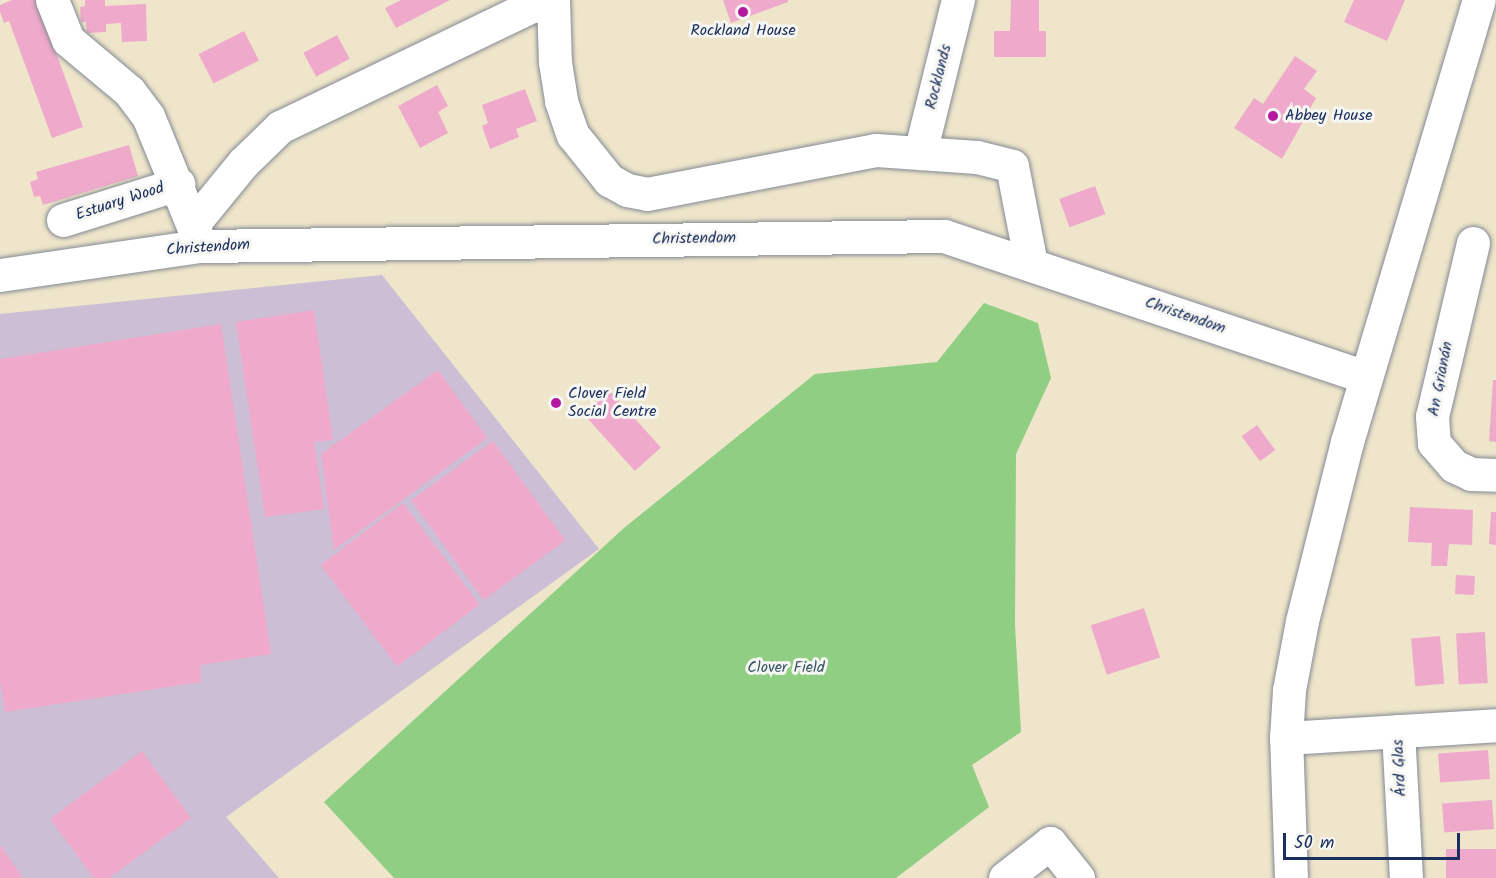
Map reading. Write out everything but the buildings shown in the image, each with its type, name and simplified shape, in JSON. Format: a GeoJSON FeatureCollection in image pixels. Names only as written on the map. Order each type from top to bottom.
{"type":"FeatureCollection","features":[{"type":"Feature","properties":{"kind":"street","name":"Estuary Wood"},"geometry":{"type":"LineString","coordinates":[[52,0],[68,40],[129,91],[148,116],[178,184],[196,235]]}},
{"type":"Feature","properties":{"kind":"street","name":"Rocklands"},"geometry":{"type":"LineString","coordinates":[[920,153],[958,0]]}},
{"type":"Feature","properties":{"kind":"street"},"geometry":{"type":"LineString","coordinates":[[1291,878],[1286,738],[1289,690],[1302,621],[1366,378],[1479,0]]}},
{"type":"Feature","properties":{"kind":"street"},"geometry":{"type":"LineString","coordinates":[[196,235],[243,163],[280,127],[531,6],[553,2],[555,63],[561,101],[573,135],[609,180],[627,190],[647,194],[876,150],[976,157],[1012,166],[1031,264]]}},
{"type":"Feature","properties":{"kind":"street","name":"Estuary Wood"},"geometry":{"type":"LineString","coordinates":[[63,220],[178,184]]}},
{"type":"Feature","properties":{"kind":"street","name":"Christendom"},"geometry":{"type":"LineString","coordinates":[[0,275],[196,235],[944,236],[1366,378]]}},
{"type":"Feature","properties":{"kind":"street","name":"An Grianán"},"geometry":{"type":"LineString","coordinates":[[1473,243],[1471,294],[1432,416],[1434,442],[1454,466],[1471,474],[1496,475]]}},
{"type":"Feature","properties":{"kind":"street","name":"Árd Glas"},"geometry":{"type":"LineString","coordinates":[[1286,738],[1496,724]]}},
{"type":"Feature","properties":{"kind":"street","name":"Árd Glas"},"geometry":{"type":"LineString","coordinates":[[1398,731],[1406,878]]}},
{"type":"Feature","properties":{"kind":"street"},"geometry":{"type":"LineString","coordinates":[[1005,878],[1050,843],[1078,878]]}},
{"type":"Feature","properties":{"kind":"shaded area"},"geometry":{"type":"Polygon","coordinates":[[[382,275],[599,549],[226,817],[279,878],[0,878],[0,314],[382,275]]]}},
{"type":"Feature","properties":{"kind":"green space","name":"Clover Field"},"geometry":{"type":"Polygon","coordinates":[[[984,303],[1038,323],[1051,378],[1016,454],[1015,625],[1021,732],[972,765],[989,807],[896,878],[394,878],[324,802],[624,528],[815,374],[937,362],[984,303]]]}},
{"type":"Feature","properties":{"kind":"place","name":"Rockland House"},"geometry":{"type":"Point","coordinates":[743,12]}},
{"type":"Feature","properties":{"kind":"place","name":"Abbey House"},"geometry":{"type":"Point","coordinates":[1273,116]}},
{"type":"Feature","properties":{"kind":"place","name":"Clover Field Social Centre"},"geometry":{"type":"Point","coordinates":[556,403]}}]}
